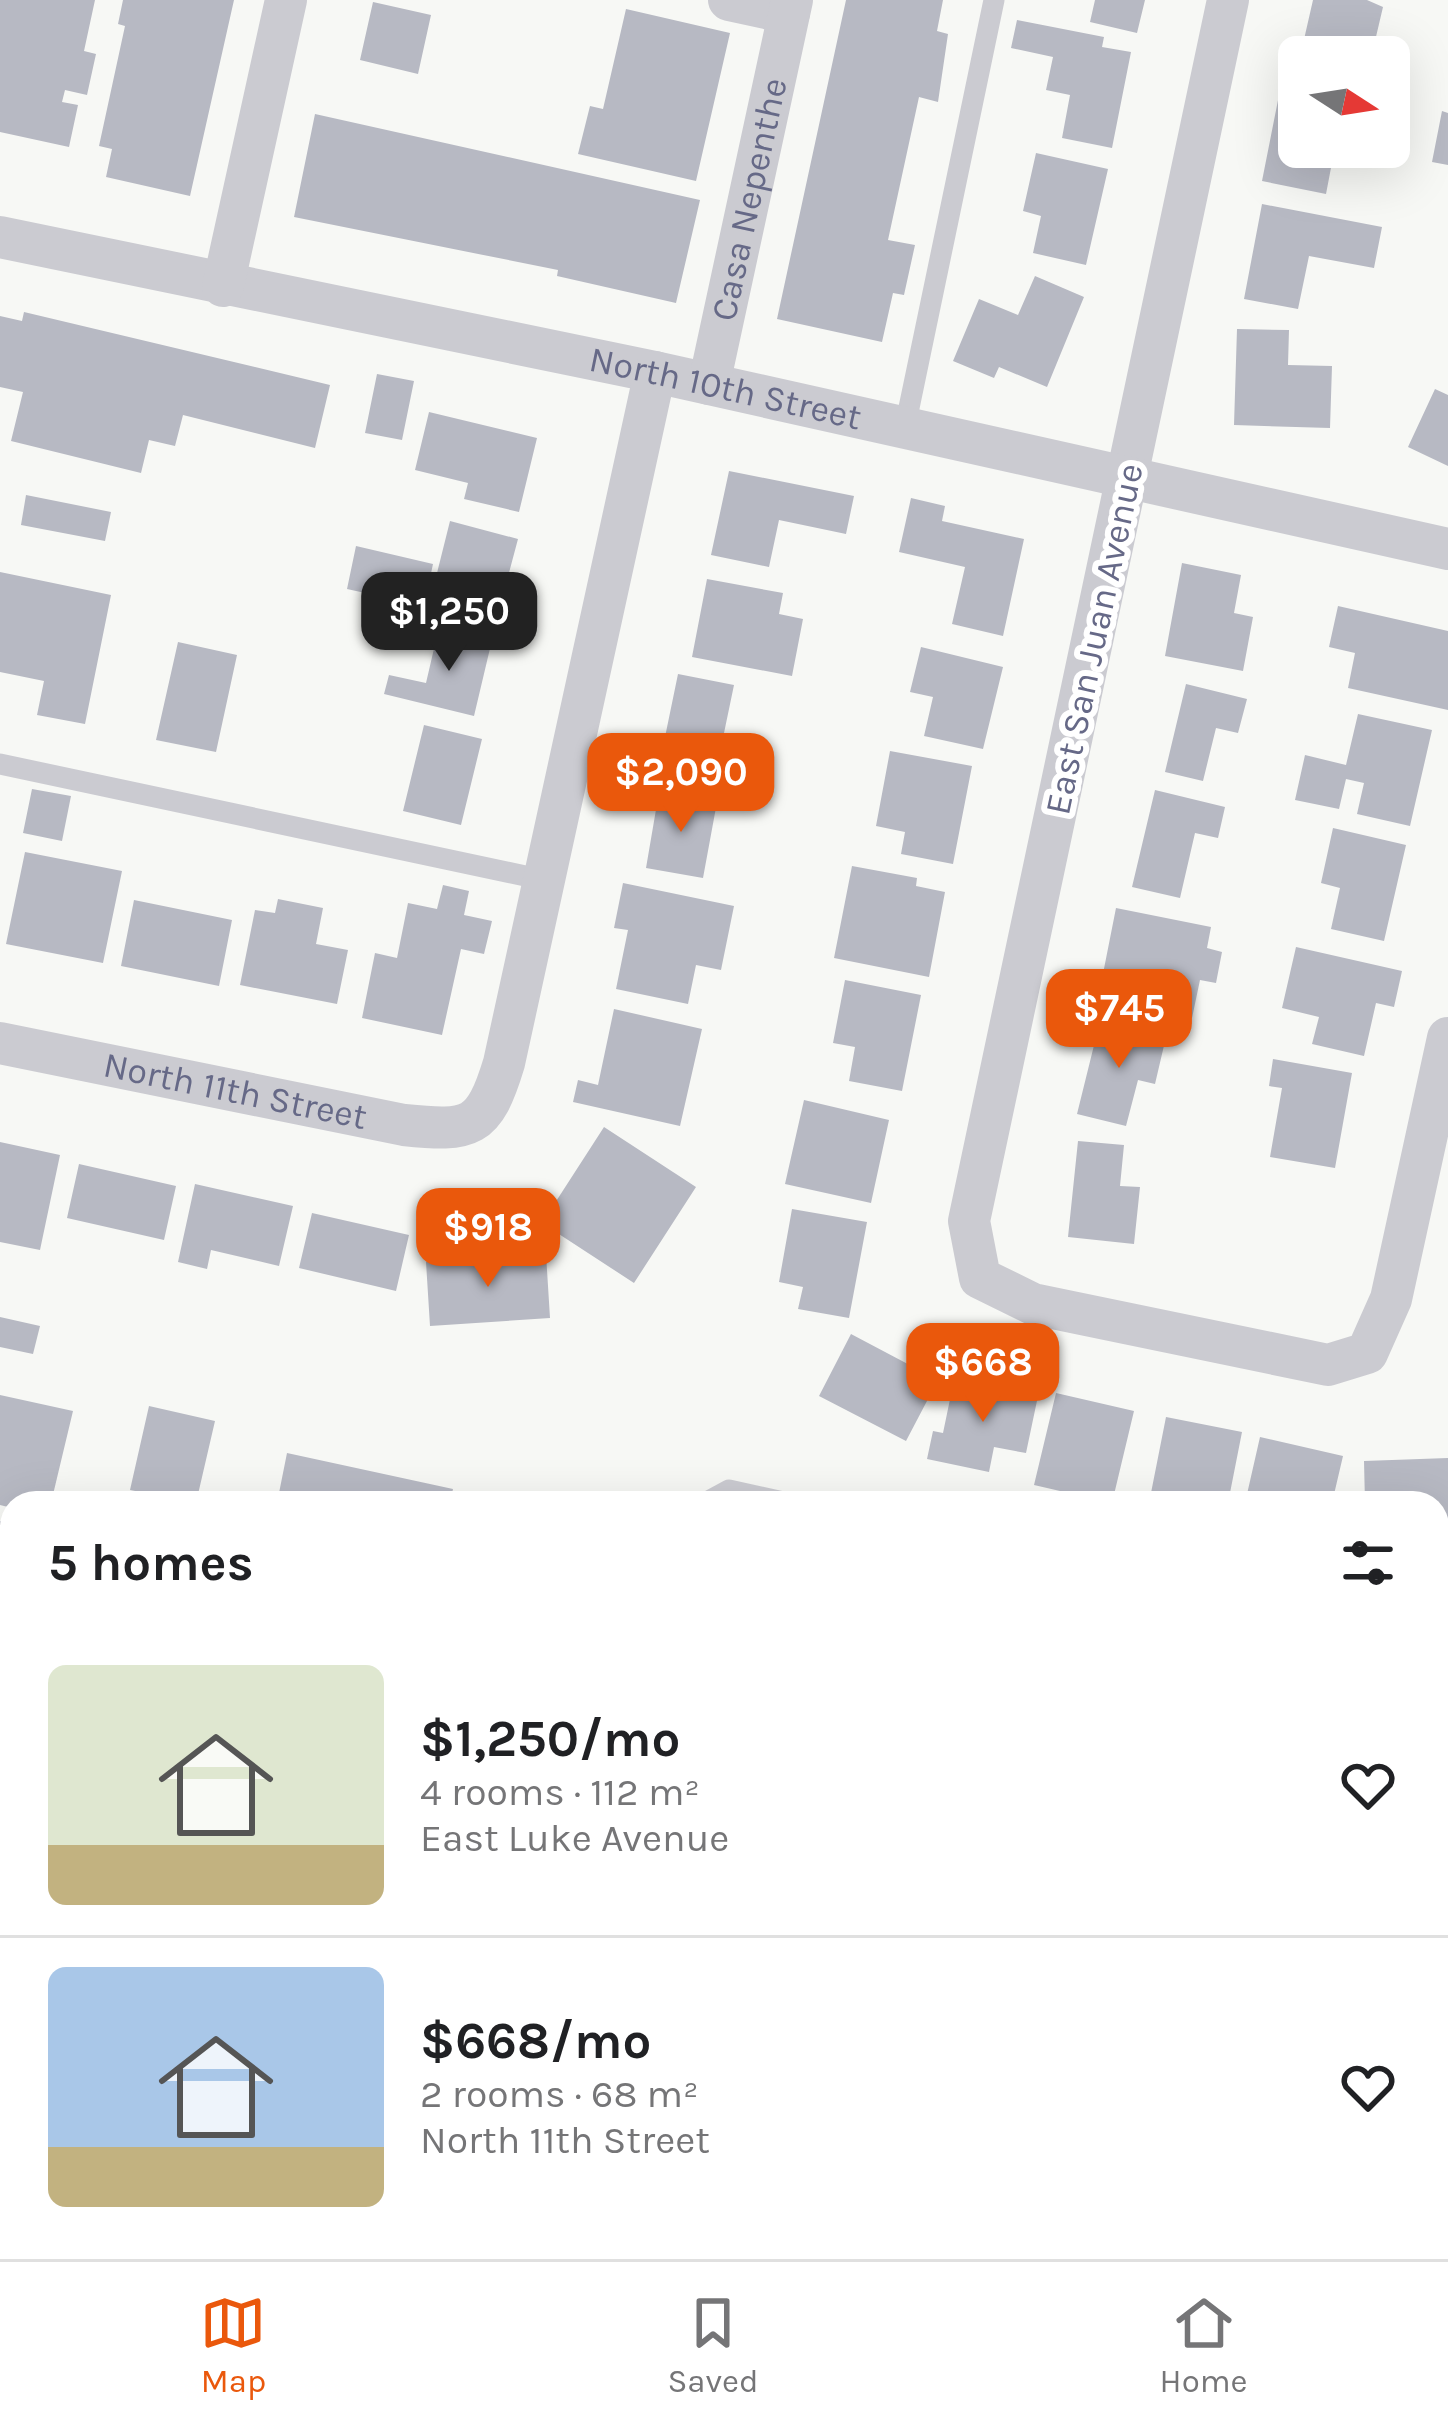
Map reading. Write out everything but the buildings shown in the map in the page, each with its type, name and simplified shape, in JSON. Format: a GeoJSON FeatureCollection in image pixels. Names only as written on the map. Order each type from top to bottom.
{"type":"FeatureCollection","features":[{"type":"Feature","properties":{"kind":"street"},"geometry":{"type":"LineString","coordinates":[[223,286],[286,0]]}},
{"type":"Feature","properties":{"kind":"street","name":"Casa Nepenthe"},"geometry":{"type":"LineString","coordinates":[[710,384],[790,6],[729,0]]}},
{"type":"Feature","properties":{"kind":"street","name":"East San Juan Avenue"},"geometry":{"type":"LineString","coordinates":[[1228,0],[969,1221],[980,1278],[1033,1304],[1328,1365],[1367,1353],[1391,1300],[1448,1038]]}},
{"type":"Feature","properties":{"kind":"street","name":"North 10th Street"},"geometry":{"type":"LineString","coordinates":[[0,237],[655,372],[1448,549]]}},
{"type":"Feature","properties":{"kind":"street"},"geometry":{"type":"LineString","coordinates":[[544,880],[655,372]]}},
{"type":"Feature","properties":{"kind":"street","name":"North 11th Street"},"geometry":{"type":"LineString","coordinates":[[0,1043],[404,1125],[441,1129],[473,1123],[491,1103],[504,1063],[544,880]]}},
{"type":"Feature","properties":{"kind":"lane"},"geometry":{"type":"LineString","coordinates":[[904,427],[994,0]]}},
{"type":"Feature","properties":{"kind":"lane"},"geometry":{"type":"LineString","coordinates":[[0,764],[544,880]]}}]}
